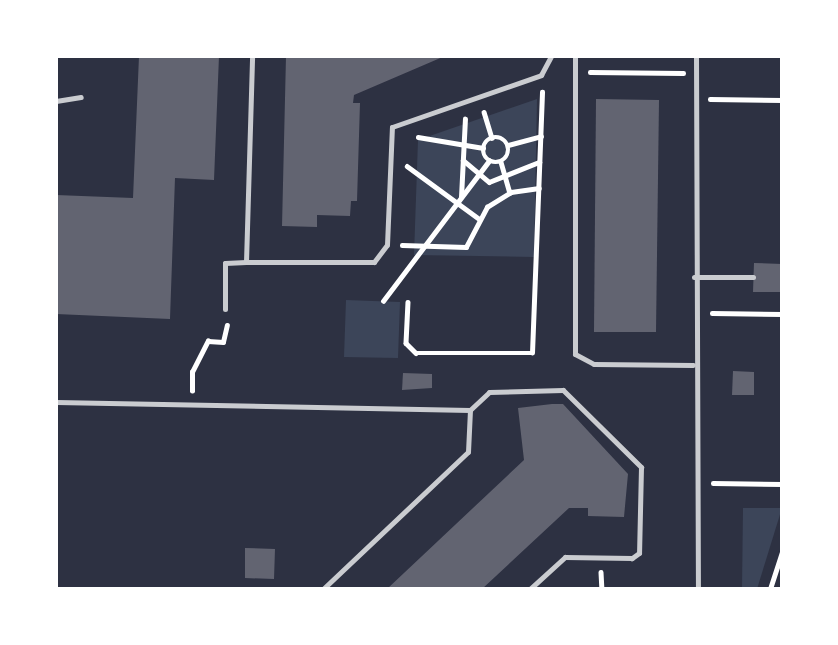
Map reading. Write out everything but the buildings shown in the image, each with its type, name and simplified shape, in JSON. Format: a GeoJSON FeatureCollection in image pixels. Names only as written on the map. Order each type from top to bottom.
{"type":"FeatureCollection","features":[{"type":"Feature","properties":{"kind":"lane"},"geometry":{"type":"LineString","coordinates":[[246,262],[251,56]]}},
{"type":"Feature","properties":{"kind":"lane"},"geometry":{"type":"LineString","coordinates":[[228,309],[225,263],[365,265],[387,245],[390,153],[396,124],[542,74],[551,56]]}},
{"type":"Feature","properties":{"kind":"lane"},"geometry":{"type":"LineString","coordinates":[[575,56],[575,354],[594,364],[693,365]]}},
{"type":"Feature","properties":{"kind":"lane"},"geometry":{"type":"LineString","coordinates":[[696,56],[693,365],[698,483],[698,589]]}},
{"type":"Feature","properties":{"kind":"lane"},"geometry":{"type":"LineString","coordinates":[[56,100],[81,97]]}},
{"type":"Feature","properties":{"kind":"lane"},"geometry":{"type":"LineString","coordinates":[[694,277],[753,278]]}},
{"type":"Feature","properties":{"kind":"lane"},"geometry":{"type":"LineString","coordinates":[[56,402],[470,410],[494,389],[570,392],[641,467],[636,556],[565,557],[530,589]]}},
{"type":"Feature","properties":{"kind":"lane"},"geometry":{"type":"LineString","coordinates":[[323,589],[468,452],[470,410]]}},
{"type":"Feature","properties":{"kind":"path"},"geometry":{"type":"LineString","coordinates":[[575,72],[695,73]]}},
{"type":"Feature","properties":{"kind":"path"},"geometry":{"type":"LineString","coordinates":[[408,302],[407,343],[415,352],[532,353],[542,74]]}},
{"type":"Feature","properties":{"kind":"path"},"geometry":{"type":"LineString","coordinates":[[479,96],[492,138]]}},
{"type":"Feature","properties":{"kind":"path"},"geometry":{"type":"LineString","coordinates":[[695,99],[782,100]]}},
{"type":"Feature","properties":{"kind":"path"},"geometry":{"type":"LineString","coordinates":[[461,198],[466,145],[465,119]]}},
{"type":"Feature","properties":{"kind":"path"},"geometry":{"type":"LineString","coordinates":[[492,138],[509,145],[541,136]]}},
{"type":"Feature","properties":{"kind":"path"},"geometry":{"type":"LineString","coordinates":[[413,137],[484,148]]}},
{"type":"Feature","properties":{"kind":"path"},"geometry":{"type":"LineString","coordinates":[[484,148],[492,138]]}},
{"type":"Feature","properties":{"kind":"path"},"geometry":{"type":"LineString","coordinates":[[509,145],[501,162],[510,193]]}},
{"type":"Feature","properties":{"kind":"path"},"geometry":{"type":"LineString","coordinates":[[484,148],[489,161]]}},
{"type":"Feature","properties":{"kind":"path"},"geometry":{"type":"LineString","coordinates":[[390,153],[478,218]]}},
{"type":"Feature","properties":{"kind":"path"},"geometry":{"type":"LineString","coordinates":[[463,160],[477,177],[506,180],[540,162]]}},
{"type":"Feature","properties":{"kind":"path"},"geometry":{"type":"LineString","coordinates":[[489,161],[501,162]]}},
{"type":"Feature","properties":{"kind":"path"},"geometry":{"type":"LineString","coordinates":[[383,301],[489,161]]}},
{"type":"Feature","properties":{"kind":"path"},"geometry":{"type":"LineString","coordinates":[[387,245],[466,247],[478,218],[510,193],[539,188]]}},
{"type":"Feature","properties":{"kind":"path"},"geometry":{"type":"LineString","coordinates":[[192,404],[192,372],[208,341],[223,342],[228,309]]}},
{"type":"Feature","properties":{"kind":"path"},"geometry":{"type":"LineString","coordinates":[[693,313],[782,314]]}},
{"type":"Feature","properties":{"kind":"path"},"geometry":{"type":"LineString","coordinates":[[698,483],[782,484]]}},
{"type":"Feature","properties":{"kind":"path"},"geometry":{"type":"LineString","coordinates":[[770,589],[782,552]]}},
{"type":"Feature","properties":{"kind":"path"},"geometry":{"type":"LineString","coordinates":[[585,589],[646,589]]}},
{"type":"Feature","properties":{"kind":"shaded area"},"geometry":{"type":"Polygon","coordinates":[[[537,99],[534,257],[414,255],[418,140],[537,99]]]}},
{"type":"Feature","properties":{"kind":"shaded area"},"geometry":{"type":"Polygon","coordinates":[[[346,300],[400,302],[398,358],[344,357],[346,300]]]}},
{"type":"Feature","properties":{"kind":"shaded area"},"geometry":{"type":"Polygon","coordinates":[[[743,508],[782,508],[757,589],[742,589],[743,508]]]}}]}
